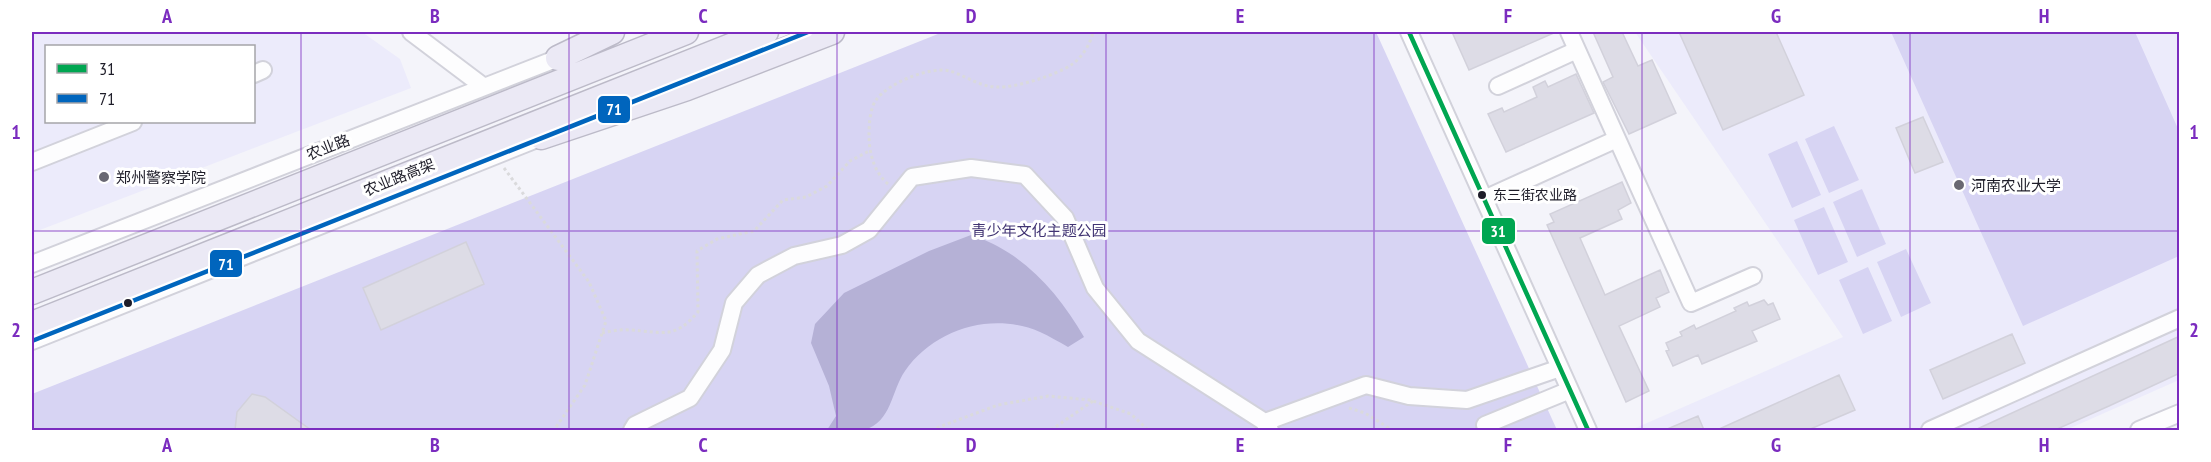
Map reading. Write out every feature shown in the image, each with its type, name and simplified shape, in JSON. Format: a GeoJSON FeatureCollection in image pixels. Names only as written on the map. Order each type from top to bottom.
{"type":"FeatureCollection","features":[{"type":"Feature","properties":{"kind":"highway"},"geometry":{"type":"LineString","coordinates":[[558,58],[612,32]]}},
{"type":"Feature","properties":{"kind":"highway","name":"农业路高架"},"geometry":{"type":"LineString","coordinates":[[32,292],[686,32]]}},
{"type":"Feature","properties":{"kind":"highway","name":"农业路高架"},"geometry":{"type":"LineString","coordinates":[[32,324],[766,32]]}},
{"type":"Feature","properties":{"kind":"highway"},"geometry":{"type":"LineString","coordinates":[[542,137],[687,88],[832,32]]}},
{"type":"Feature","properties":{"kind":"street"},"geometry":{"type":"LineString","coordinates":[[411,32],[484,87]]}},
{"type":"Feature","properties":{"kind":"street","name":"农业路"},"geometry":{"type":"LineString","coordinates":[[32,264],[625,32]]}},
{"type":"Feature","properties":{"kind":"street"},"geometry":{"type":"LineString","coordinates":[[32,341],[808,32]]}},
{"type":"Feature","properties":{"kind":"street"},"geometry":{"type":"LineString","coordinates":[[1409,32],[1588,430]]}},
{"type":"Feature","properties":{"kind":"street"},"geometry":{"type":"LineString","coordinates":[[1569,32],[1691,303],[1753,276]]}},
{"type":"Feature","properties":{"kind":"street"},"geometry":{"type":"LineString","coordinates":[[1498,86],[1577,50]]}},
{"type":"Feature","properties":{"kind":"street"},"geometry":{"type":"LineString","coordinates":[[32,162],[131,123]]}},
{"type":"Feature","properties":{"kind":"street"},"geometry":{"type":"LineString","coordinates":[[1484,199],[1617,139]]}},
{"type":"Feature","properties":{"kind":"street"},"geometry":{"type":"LineString","coordinates":[[632,430],[635,425],[690,398],[722,351],[734,303],[758,275],[794,256],[842,245],[869,230],[912,177],[971,168],[1025,175],[1065,218],[1095,288],[1138,341],[1268,426],[1325,400],[1366,385],[1409,396],[1467,400],[1560,368]]}},
{"type":"Feature","properties":{"kind":"street"},"geometry":{"type":"LineString","coordinates":[[1930,430],[2180,318]]}},
{"type":"Feature","properties":{"kind":"street"},"geometry":{"type":"LineString","coordinates":[[1485,425],[1570,390]]}},
{"type":"Feature","properties":{"kind":"street"},"geometry":{"type":"LineString","coordinates":[[2139,430],[2180,413]]}},
{"type":"Feature","properties":{"kind":"path"},"geometry":{"type":"LineString","coordinates":[[899,192],[882,179],[869,151],[869,127],[874,101],[890,86],[917,75],[948,71],[997,87],[1030,82],[1072,65],[1091,42],[1093,32]]}},
{"type":"Feature","properties":{"kind":"path"},"geometry":{"type":"LineString","coordinates":[[602,333],[628,330],[663,334],[685,327],[698,312],[697,251],[717,239],[754,231],[783,200],[806,197],[827,186],[850,160],[869,151]]}},
{"type":"Feature","properties":{"kind":"path"},"geometry":{"type":"LineString","coordinates":[[495,156],[588,282],[606,321],[585,385],[554,430]]}},
{"type":"Feature","properties":{"kind":"path"},"geometry":{"type":"LineString","coordinates":[[931,430],[998,405],[1048,396],[1093,401],[1131,414],[1148,430]]}},
{"type":"Feature","properties":{"kind":"path"},"geometry":{"type":"LineString","coordinates":[[1325,400],[1365,413],[1392,430]]}},
{"type":"Feature","properties":{"kind":"path"},"geometry":{"type":"LineString","coordinates":[[1051,430],[1093,401]]}},
{"type":"Feature","properties":{"kind":"shaded area","name":"郑州警察学院"},"geometry":{"type":"Polygon","coordinates":[[[32,32],[362,32],[400,59],[411,88],[32,233],[32,32]]]}},
{"type":"Feature","properties":{"kind":"shaded area","name":"河南农业大学"},"geometry":{"type":"Polygon","coordinates":[[[1635,32],[2179,32],[2179,380],[2066,430],[1631,430],[1843,337],[1635,32]]]}},
{"type":"Feature","properties":{"kind":"shaded area"},"geometry":{"type":"Polygon","coordinates":[[[971,235],[1007,251],[1037,275],[1063,304],[1084,337],[1068,347],[1040,332],[1022,326],[1003,323],[965,328],[932,344],[917,356],[900,379],[886,413],[873,426],[856,432],[827,430],[836,416],[829,386],[811,343],[815,324],[844,293],[929,251],[971,235]]]}},
{"type":"Feature","properties":{"kind":"green space","name":"青少年文化主题公园"},"geometry":{"type":"Polygon","coordinates":[[[943,32],[1376,32],[1557,430],[32,430],[32,394],[943,32]]]}},
{"type":"Feature","properties":{"kind":"green space"},"geometry":{"type":"Polygon","coordinates":[[[1891,32],[2135,32],[2179,131],[2179,256],[2023,326],[1891,32]]]}},
{"type":"Feature","properties":{"kind":"green space"},"geometry":{"type":"Polygon","coordinates":[[[1834,126],[1859,180],[1829,193],[1805,139],[1834,126]]]}},
{"type":"Feature","properties":{"kind":"green space"},"geometry":{"type":"Polygon","coordinates":[[[1797,141],[1821,195],[1792,208],[1768,154],[1797,141]]]}},
{"type":"Feature","properties":{"kind":"green space"},"geometry":{"type":"Polygon","coordinates":[[[1862,189],[1886,244],[1857,257],[1833,202],[1862,189]]]}},
{"type":"Feature","properties":{"kind":"green space"},"geometry":{"type":"Polygon","coordinates":[[[1824,207],[1848,262],[1818,275],[1794,220],[1824,207]]]}},
{"type":"Feature","properties":{"kind":"green space"},"geometry":{"type":"Polygon","coordinates":[[[1906,249],[1931,303],[1901,317],[1877,262],[1906,249]]]}},
{"type":"Feature","properties":{"kind":"green space"},"geometry":{"type":"Polygon","coordinates":[[[1868,267],[1892,321],[1863,334],[1839,280],[1868,267]]]}},
{"type":"Feature","properties":{"kind":"building"},"geometry":{"type":"Polygon","coordinates":[[[1452,32],[1556,32],[1469,70],[1452,32]]]}},
{"type":"Feature","properties":{"kind":"building"},"geometry":{"type":"Polygon","coordinates":[[[1593,32],[1622,32],[1638,66],[1652,60],[1676,113],[1629,134],[1603,82],[1613,77],[1593,32]]]}},
{"type":"Feature","properties":{"kind":"building"},"geometry":{"type":"Polygon","coordinates":[[[1679,32],[1776,32],[1804,95],[1723,130],[1679,32]]]}},
{"type":"Feature","properties":{"kind":"building"},"geometry":{"type":"Polygon","coordinates":[[[1576,74],[1594,113],[1506,152],[1488,114],[1502,108],[1504,112],[1537,97],[1533,87],[1545,81],[1548,87],[1576,74]]]}},
{"type":"Feature","properties":{"kind":"building"},"geometry":{"type":"Polygon","coordinates":[[[1923,117],[1943,162],[1915,173],[1896,128],[1923,117]]]}},
{"type":"Feature","properties":{"kind":"building"},"geometry":{"type":"Polygon","coordinates":[[[1622,182],[1631,203],[1618,210],[1622,219],[1580,238],[1605,295],[1660,270],[1669,292],[1656,298],[1660,307],[1619,326],[1649,391],[1626,402],[1547,225],[1554,222],[1550,214],[1622,182]]]}},
{"type":"Feature","properties":{"kind":"building"},"geometry":{"type":"Polygon","coordinates":[[[466,242],[484,284],[381,330],[363,288],[466,242]]]}},
{"type":"Feature","properties":{"kind":"building"},"geometry":{"type":"Polygon","coordinates":[[[1764,300],[1768,305],[1773,303],[1780,319],[1752,331],[1757,341],[1702,364],[1698,355],[1673,366],[1666,351],[1669,350],[1666,343],[1682,336],[1680,332],[1694,325],[1696,329],[1736,311],[1734,308],[1747,302],[1749,306],[1764,300]]]}},
{"type":"Feature","properties":{"kind":"building"},"geometry":{"type":"Polygon","coordinates":[[[2012,334],[2025,363],[1943,399],[1930,370],[2012,334]]]}},
{"type":"Feature","properties":{"kind":"building"},"geometry":{"type":"Polygon","coordinates":[[[2180,336],[2180,373],[2109,406],[2055,430],[1975,430],[2180,336]]]}},
{"type":"Feature","properties":{"kind":"building"},"geometry":{"type":"Polygon","coordinates":[[[1839,375],[1855,410],[1808,430],[1717,430],[1839,375]]]}},
{"type":"Feature","properties":{"kind":"building"},"geometry":{"type":"Polygon","coordinates":[[[252,394],[265,397],[311,430],[235,430],[237,412],[252,394]]]}},
{"type":"Feature","properties":{"kind":"building"},"geometry":{"type":"Polygon","coordinates":[[[1698,416],[1704,430],[1665,430],[1698,416]]]}},
{"type":"Feature","properties":{"kind":"transit line","name":"71"},"geometry":{"type":"LineString","coordinates":[[32,341],[808,32]]}},
{"type":"Feature","properties":{"kind":"transit line","name":"31"},"geometry":{"type":"LineString","coordinates":[[1409,32],[1588,430]]}},
{"type":"Feature","properties":{"kind":"place","name":"郑州警察学院"},"geometry":{"type":"Point","coordinates":[104,177]}},
{"type":"Feature","properties":{"kind":"place","name":"河南农业大学"},"geometry":{"type":"Point","coordinates":[1959,185]}},
{"type":"Feature","properties":{"kind":"place","name":"东三街农业路"},"geometry":{"type":"Point","coordinates":[1482,195]}}]}
